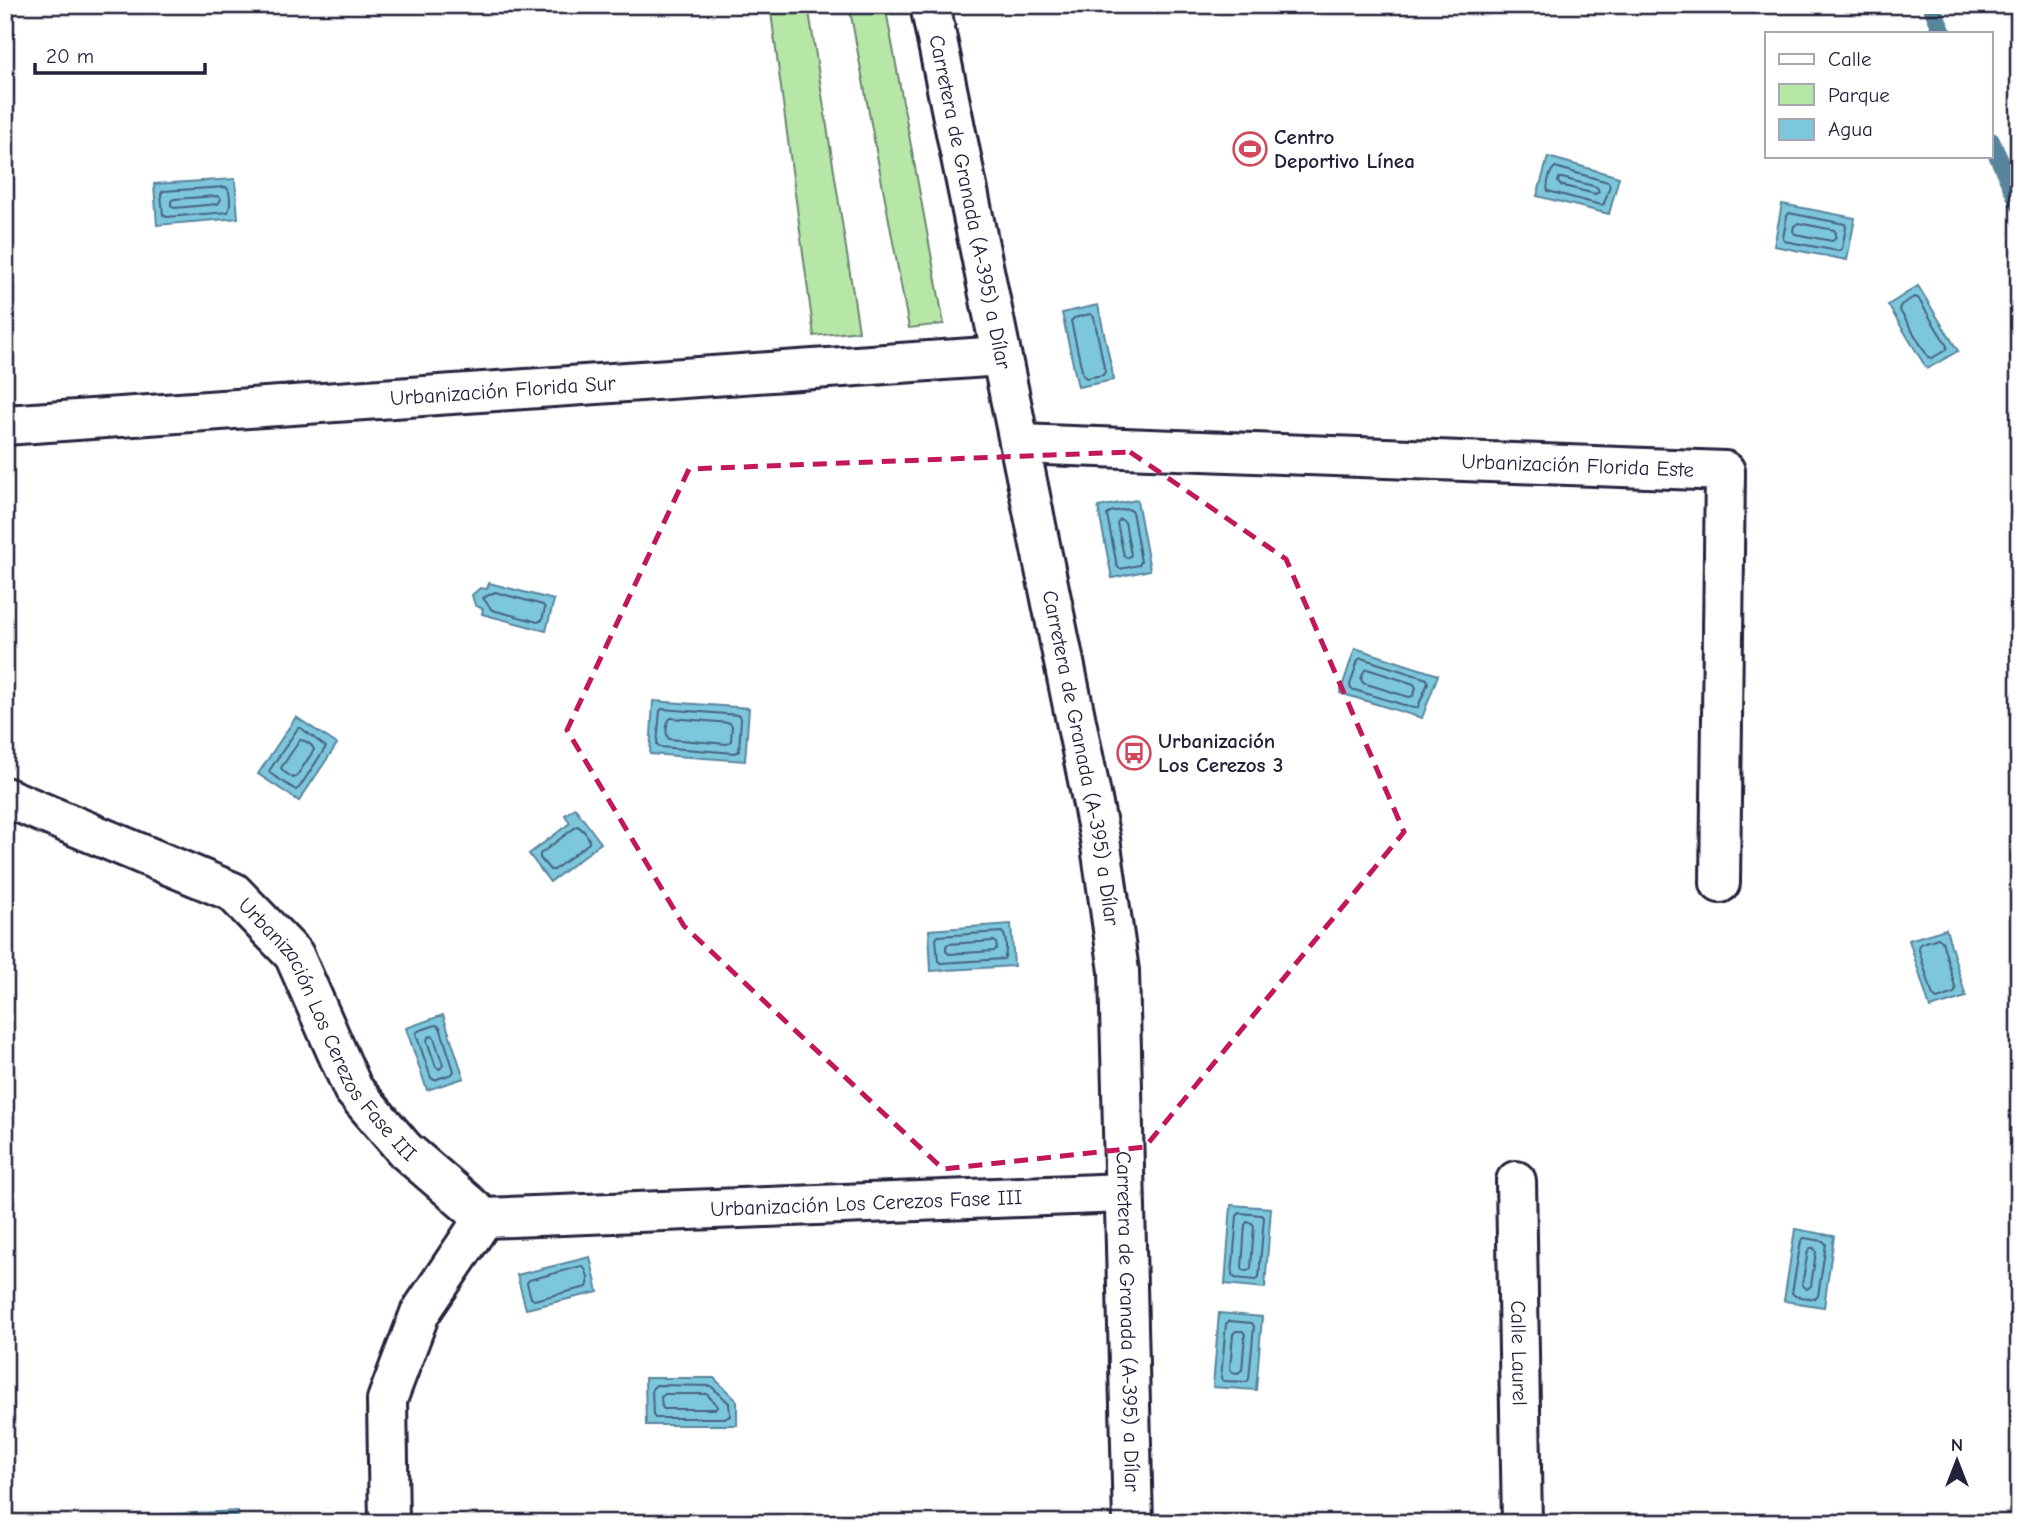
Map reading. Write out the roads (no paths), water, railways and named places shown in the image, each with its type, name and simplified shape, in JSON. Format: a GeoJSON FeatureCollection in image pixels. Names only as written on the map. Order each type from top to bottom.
{"type":"FeatureCollection","features":[{"type":"Feature","properties":{"kind":"street","name":"Carretera de Granada (A-395) a Dílar"},"geometry":{"type":"LineString","coordinates":[[930,5],[1100,839],[1119,971],[1133,1523]]}},
{"type":"Feature","properties":{"kind":"street","name":"Urbanización Florida Sur"},"geometry":{"type":"LineString","coordinates":[[5,425],[1001,356]]}},
{"type":"Feature","properties":{"kind":"street","name":"Urbanización Florida Este"},"geometry":{"type":"LineString","coordinates":[[1020,444],[1725,471],[1720,883]]}},
{"type":"Feature","properties":{"kind":"street","name":"Urbanización Los Cerezos Fase III"},"geometry":{"type":"LineString","coordinates":[[5,797],[233,892],[294,955],[353,1089],[405,1150],[484,1218],[1124,1193]]}},
{"type":"Feature","properties":{"kind":"street","name":"Calle Laurel"},"geometry":{"type":"LineString","coordinates":[[1516,1181],[1522,1523]]}},
{"type":"Feature","properties":{"kind":"street"},"geometry":{"type":"LineString","coordinates":[[389,1523],[387,1400],[421,1313],[484,1218]]}},
{"type":"Feature","properties":{"kind":"water"},"geometry":{"type":"Polygon","coordinates":[[[1548,157],[1619,177],[1609,214],[1537,196],[1548,157]]]}},
{"type":"Feature","properties":{"kind":"water"},"geometry":{"type":"Polygon","coordinates":[[[235,179],[238,218],[157,225],[154,184],[235,179]]]}},
{"type":"Feature","properties":{"kind":"water"},"geometry":{"type":"Polygon","coordinates":[[[1782,204],[1855,218],[1847,260],[1774,246],[1782,204]]]}},
{"type":"Feature","properties":{"kind":"water"},"geometry":{"type":"Polygon","coordinates":[[[1918,286],[1958,351],[1927,369],[1888,305],[1918,286]]]}},
{"type":"Feature","properties":{"kind":"water"},"geometry":{"type":"Polygon","coordinates":[[[1098,305],[1114,380],[1078,387],[1062,313],[1098,305]]]}},
{"type":"Feature","properties":{"kind":"water"},"geometry":{"type":"Polygon","coordinates":[[[1137,500],[1150,570],[1112,578],[1098,507],[1137,500]]]}},
{"type":"Feature","properties":{"kind":"water"},"geometry":{"type":"Polygon","coordinates":[[[489,583],[554,600],[546,631],[482,614],[483,609],[475,605],[472,595],[480,588],[487,589],[489,583]]]}},
{"type":"Feature","properties":{"kind":"water"},"geometry":{"type":"Polygon","coordinates":[[[1355,648],[1438,675],[1422,718],[1340,693],[1355,648]]]}},
{"type":"Feature","properties":{"kind":"water"},"geometry":{"type":"Polygon","coordinates":[[[653,701],[749,708],[745,761],[650,754],[653,701]]]}},
{"type":"Feature","properties":{"kind":"water"},"geometry":{"type":"Polygon","coordinates":[[[296,717],[337,744],[299,801],[258,774],[296,717]]]}},
{"type":"Feature","properties":{"kind":"water"},"geometry":{"type":"Polygon","coordinates":[[[575,808],[601,843],[550,882],[529,854],[570,823],[565,815],[575,808]]]}},
{"type":"Feature","properties":{"kind":"water"},"geometry":{"type":"Polygon","coordinates":[[[1011,924],[1014,966],[931,971],[929,930],[1011,924]]]}},
{"type":"Feature","properties":{"kind":"water"},"geometry":{"type":"Polygon","coordinates":[[[1946,929],[1966,997],[1930,1008],[1909,940],[1946,929]]]}},
{"type":"Feature","properties":{"kind":"water"},"geometry":{"type":"Polygon","coordinates":[[[443,1015],[464,1078],[427,1090],[406,1028],[443,1015]]]}},
{"type":"Feature","properties":{"kind":"water"},"geometry":{"type":"Polygon","coordinates":[[[1231,1205],[1271,1208],[1265,1288],[1225,1284],[1231,1205]]]}},
{"type":"Feature","properties":{"kind":"water"},"geometry":{"type":"Polygon","coordinates":[[[1795,1229],[1834,1236],[1824,1307],[1784,1301],[1795,1229]]]}},
{"type":"Feature","properties":{"kind":"water"},"geometry":{"type":"Polygon","coordinates":[[[590,1257],[598,1292],[526,1309],[517,1275],[590,1257]]]}},
{"type":"Feature","properties":{"kind":"water"},"geometry":{"type":"Polygon","coordinates":[[[1219,1313],[1262,1317],[1256,1390],[1213,1387],[1219,1313]]]}},
{"type":"Feature","properties":{"kind":"water"},"geometry":{"type":"Polygon","coordinates":[[[645,1378],[714,1378],[737,1401],[737,1425],[646,1425],[645,1378]]]}},
{"type":"Feature","properties":{"kind":"water"},"geometry":{"type":"Polygon","coordinates":[[[238,1511],[239,1523],[155,1523],[154,1515],[238,1511]]]}},
{"type":"Feature","properties":{"kind":"waterway"},"geometry":{"type":"LineString","coordinates":[[1931,5],[1943,32]]}},
{"type":"Feature","properties":{"kind":"waterway"},"geometry":{"type":"LineString","coordinates":[[1993,146],[2019,204]]}},
{"type":"Feature","properties":{"kind":"place","name":"Centro Deportivo Línea"},"geometry":{"type":"Point","coordinates":[1250,149]}},
{"type":"Feature","properties":{"kind":"place","name":"Urbanización Los Cerezos 3"},"geometry":{"type":"Point","coordinates":[1134,753]}}]}
